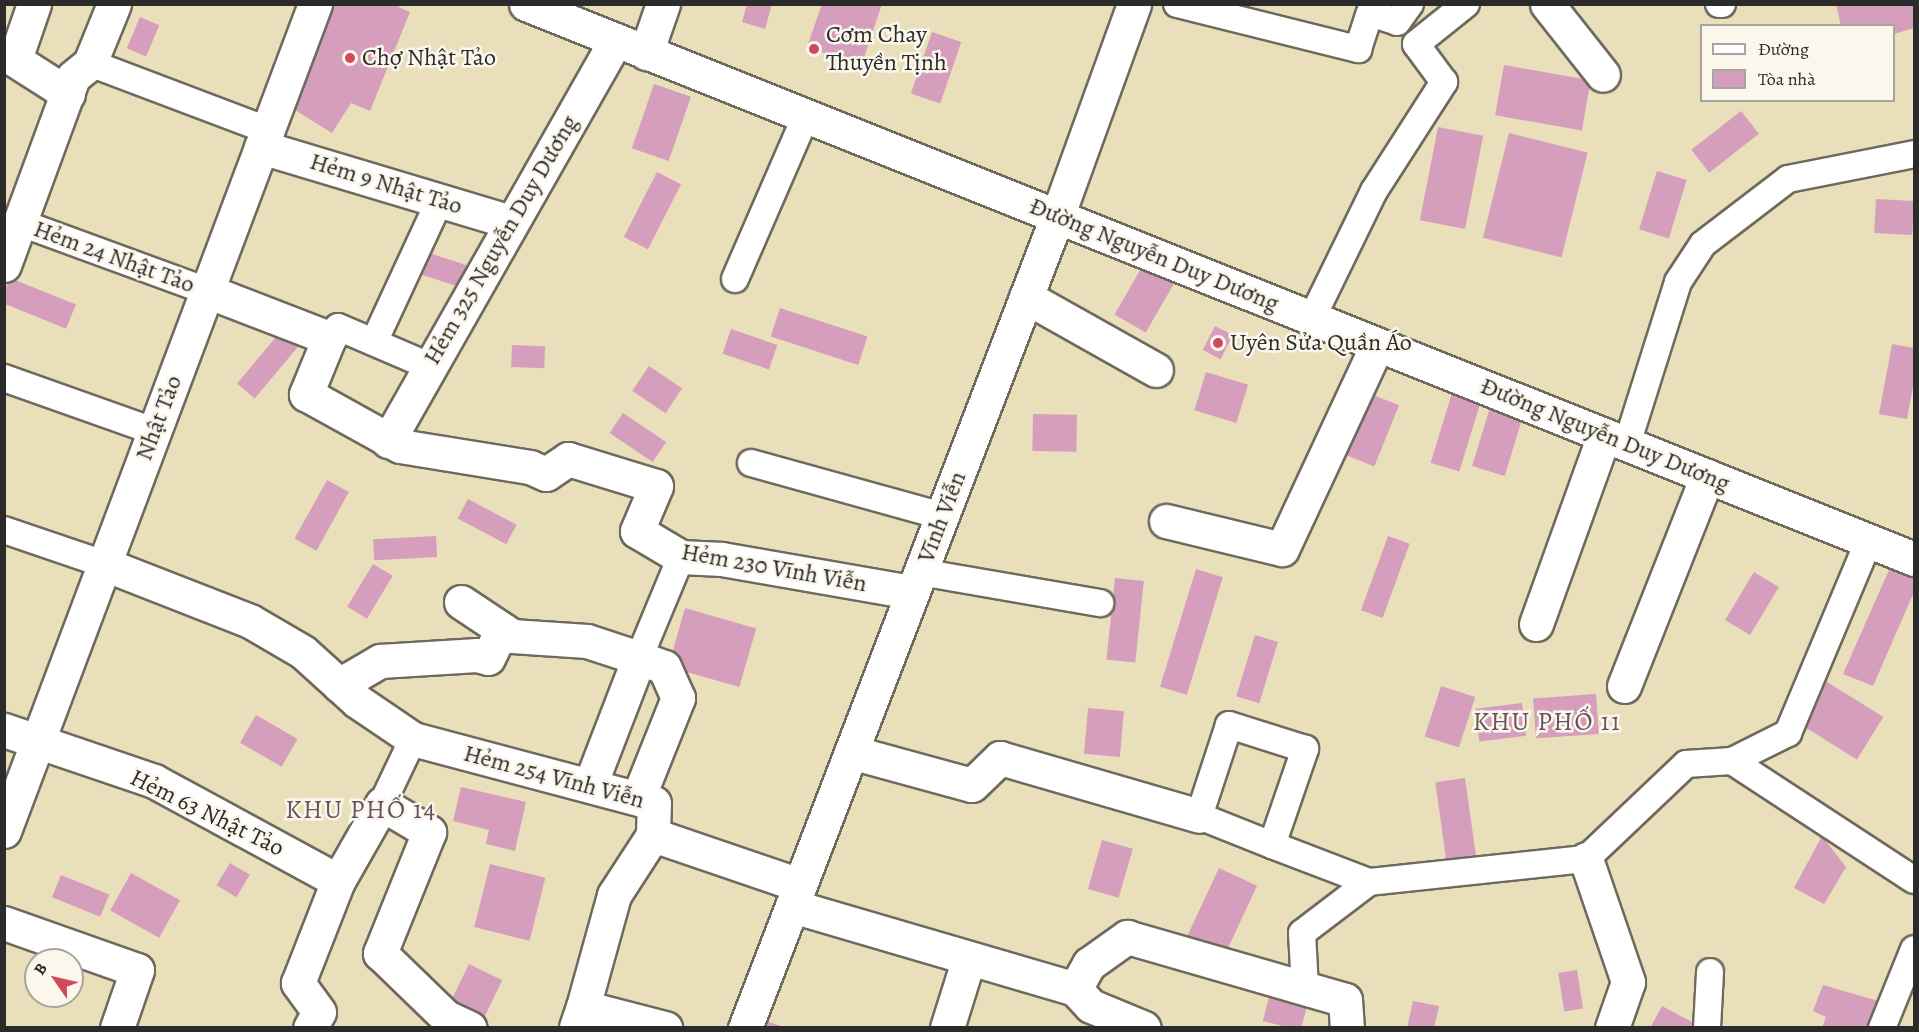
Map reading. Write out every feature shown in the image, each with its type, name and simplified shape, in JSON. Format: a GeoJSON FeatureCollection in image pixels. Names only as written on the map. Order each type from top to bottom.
{"type":"FeatureCollection","features":[{"type":"Feature","properties":{"kind":"street"},"geometry":{"type":"LineString","coordinates":[[34,4],[10,56],[68,94]]}},
{"type":"Feature","properties":{"kind":"street"},"geometry":{"type":"LineString","coordinates":[[4,265],[73,78],[90,63],[114,4]]}},
{"type":"Feature","properties":{"kind":"street","name":"Nhật Tảo"},"geometry":{"type":"LineString","coordinates":[[4,831],[315,4]]}},
{"type":"Feature","properties":{"kind":"street","name":"Đường Nguyễn Duy Dương"},"geometry":{"type":"LineString","coordinates":[[526,4],[1914,559]]}},
{"type":"Feature","properties":{"kind":"street"},"geometry":{"type":"LineString","coordinates":[[646,53],[663,4]]}},
{"type":"Feature","properties":{"kind":"street","name":"Vĩnh Viễn"},"geometry":{"type":"LineString","coordinates":[[745,1028],[1057,217],[1134,4]]}},
{"type":"Feature","properties":{"kind":"street"},"geometry":{"type":"LineString","coordinates":[[1547,4],[1603,75]]}},
{"type":"Feature","properties":{"kind":"street","name":"Hẻm 325 Nguyễn Duy Dương"},"geometry":{"type":"LineString","coordinates":[[388,441],[616,40]]}},
{"type":"Feature","properties":{"kind":"street","name":"Hẻm 9 Nhật Tảo"},"geometry":{"type":"LineString","coordinates":[[264,139],[511,222]]}},
{"type":"Feature","properties":{"kind":"street"},"geometry":{"type":"LineString","coordinates":[[207,291],[329,338],[306,394],[388,441]]}},
{"type":"Feature","properties":{"kind":"street"},"geometry":{"type":"LineString","coordinates":[[1026,297],[1156,370]]}},
{"type":"Feature","properties":{"kind":"street"},"geometry":{"type":"LineString","coordinates":[[1166,521],[1282,549],[1377,345]]}},
{"type":"Feature","properties":{"kind":"street"},"geometry":{"type":"LineString","coordinates":[[1536,624],[1615,440]]}},
{"type":"Feature","properties":{"kind":"street","name":"Hẻm 230 Vĩnh Viễn"},"geometry":{"type":"LineString","coordinates":[[388,441],[400,446],[530,467],[546,474],[568,459],[656,486],[637,531],[681,557],[722,559],[916,582]]}},
{"type":"Feature","properties":{"kind":"street"},"geometry":{"type":"LineString","coordinates":[[1624,686],[1707,476]]}},
{"type":"Feature","properties":{"kind":"street"},"geometry":{"type":"LineString","coordinates":[[104,564],[250,621],[303,652],[339,685],[413,739]]}},
{"type":"Feature","properties":{"kind":"street"},"geometry":{"type":"LineString","coordinates":[[462,602],[512,636],[587,641],[664,667],[678,698],[638,798]]}},
{"type":"Feature","properties":{"kind":"street"},"geometry":{"type":"LineString","coordinates":[[339,685],[380,661],[477,655],[488,658],[502,629]]}},
{"type":"Feature","properties":{"kind":"street"},"geometry":{"type":"LineString","coordinates":[[590,785],[639,657]]}},
{"type":"Feature","properties":{"kind":"street","name":"Hẻm 63 Nhật Tảo"},"geometry":{"type":"LineString","coordinates":[[4,730],[154,781],[338,881]]}},
{"type":"Feature","properties":{"kind":"street","name":"Hẻm 254 Vĩnh Viễn"},"geometry":{"type":"LineString","coordinates":[[413,739],[654,803],[653,835],[796,895],[969,958],[1075,989]]}},
{"type":"Feature","properties":{"kind":"street"},"geometry":{"type":"LineString","coordinates":[[851,752],[972,785],[1000,758],[1199,816]]}},
{"type":"Feature","properties":{"kind":"street"},"geometry":{"type":"LineString","coordinates":[[310,1028],[319,1012],[298,983],[338,881],[382,804],[429,832],[380,953],[454,1024]]}},
{"type":"Feature","properties":{"kind":"street"},"geometry":{"type":"LineString","coordinates":[[653,835],[614,895],[579,1017],[665,1028]]}},
{"type":"Feature","properties":{"kind":"street"},"geometry":{"type":"LineString","coordinates":[[1586,859],[1628,981],[1612,1028]]}},
{"type":"Feature","properties":{"kind":"street"},"geometry":{"type":"LineString","coordinates":[[4,922],[138,970],[117,1028]]}},
{"type":"Feature","properties":{"kind":"street"},"geometry":{"type":"LineString","coordinates":[[1144,1028],[1104,1020],[1075,989],[1089,964],[1127,937],[1345,1000],[1347,1028]]}},
{"type":"Feature","properties":{"kind":"street"},"geometry":{"type":"LineString","coordinates":[[947,1028],[969,958]]}},
{"type":"Feature","properties":{"kind":"lane"},"geometry":{"type":"LineString","coordinates":[[1178,4],[1358,49],[1370,13],[1397,22],[1410,4]]}},
{"type":"Feature","properties":{"kind":"lane"},"geometry":{"type":"LineString","coordinates":[[1312,318],[1374,191],[1444,82],[1416,44],[1466,4]]}},
{"type":"Feature","properties":{"kind":"lane"},"geometry":{"type":"LineString","coordinates":[[90,63],[264,139]]}},
{"type":"Feature","properties":{"kind":"lane"},"geometry":{"type":"LineString","coordinates":[[735,279],[806,116]]}},
{"type":"Feature","properties":{"kind":"lane"},"geometry":{"type":"LineString","coordinates":[[1615,440],[1678,282],[1703,244],[1788,179],[1914,154]]}},
{"type":"Feature","properties":{"kind":"lane"},"geometry":{"type":"LineString","coordinates":[[374,342],[440,200]]}},
{"type":"Feature","properties":{"kind":"lane","name":"Hẻm 24 Nhật Tảo"},"geometry":{"type":"LineString","coordinates":[[21,223],[207,291]]}},
{"type":"Feature","properties":{"kind":"lane"},"geometry":{"type":"LineString","coordinates":[[329,338],[338,327],[429,366]]}},
{"type":"Feature","properties":{"kind":"lane"},"geometry":{"type":"LineString","coordinates":[[4,378],[154,431]]}},
{"type":"Feature","properties":{"kind":"lane"},"geometry":{"type":"LineString","coordinates":[[751,463],[942,516]]}},
{"type":"Feature","properties":{"kind":"lane"},"geometry":{"type":"LineString","coordinates":[[4,531],[104,564]]}},
{"type":"Feature","properties":{"kind":"lane"},"geometry":{"type":"LineString","coordinates":[[1272,845],[1305,749],[1229,725],[1199,816],[1272,845],[1369,882],[1586,859],[1686,764],[1732,761],[1788,734],[1869,540]]}},
{"type":"Feature","properties":{"kind":"lane"},"geometry":{"type":"LineString","coordinates":[[639,657],[681,557]]}},
{"type":"Feature","properties":{"kind":"lane"},"geometry":{"type":"LineString","coordinates":[[916,582],[1100,603]]}},
{"type":"Feature","properties":{"kind":"lane"},"geometry":{"type":"LineString","coordinates":[[382,804],[413,739]]}},
{"type":"Feature","properties":{"kind":"lane"},"geometry":{"type":"LineString","coordinates":[[1732,761],[1914,880]]}},
{"type":"Feature","properties":{"kind":"lane"},"geometry":{"type":"LineString","coordinates":[[1305,988],[1302,933],[1369,882]]}},
{"type":"Feature","properties":{"kind":"lane"},"geometry":{"type":"LineString","coordinates":[[1882,1028],[1914,949]]}},
{"type":"Feature","properties":{"kind":"lane"},"geometry":{"type":"LineString","coordinates":[[1707,1028],[1710,972]]}},
{"type":"Feature","properties":{"kind":"building","name":"Chợ Nhật Tảo"},"geometry":{"type":"Polygon","coordinates":[[[330,4],[392,4],[410,12],[370,111],[351,103],[332,133],[287,105],[330,4]]]}},
{"type":"Feature","properties":{"kind":"building"},"geometry":{"type":"Polygon","coordinates":[[[747,4],[772,4],[765,29],[742,22],[747,4]]]}},
{"type":"Feature","properties":{"kind":"building"},"geometry":{"type":"Polygon","coordinates":[[[822,4],[882,4],[861,66],[807,47],[822,4]]]}},
{"type":"Feature","properties":{"kind":"building"},"geometry":{"type":"Polygon","coordinates":[[[1836,4],[1914,4],[1914,28],[1895,34],[1895,24],[1841,24],[1836,4]]]}},
{"type":"Feature","properties":{"kind":"building"},"geometry":{"type":"Polygon","coordinates":[[[140,17],[159,25],[146,57],[127,48],[140,17]]]}},
{"type":"Feature","properties":{"kind":"building"},"geometry":{"type":"Polygon","coordinates":[[[932,32],[961,42],[940,104],[911,93],[932,32]]]}},
{"type":"Feature","properties":{"kind":"building"},"geometry":{"type":"Polygon","coordinates":[[[1504,65],[1591,80],[1582,131],[1495,115],[1504,65]]]}},
{"type":"Feature","properties":{"kind":"building"},"geometry":{"type":"Polygon","coordinates":[[[654,84],[691,97],[669,161],[632,148],[654,84]]]}},
{"type":"Feature","properties":{"kind":"building"},"geometry":{"type":"Polygon","coordinates":[[[1741,111],[1759,134],[1709,173],[1691,150],[1741,111]]]}},
{"type":"Feature","properties":{"kind":"building"},"geometry":{"type":"Polygon","coordinates":[[[1438,127],[1483,136],[1465,229],[1420,220],[1438,127]]]}},
{"type":"Feature","properties":{"kind":"building"},"geometry":{"type":"Polygon","coordinates":[[[1509,133],[1588,153],[1561,257],[1483,238],[1509,133]]]}},
{"type":"Feature","properties":{"kind":"building"},"geometry":{"type":"Polygon","coordinates":[[[1657,171],[1687,180],[1669,238],[1639,229],[1657,171]]]}},
{"type":"Feature","properties":{"kind":"building"},"geometry":{"type":"Polygon","coordinates":[[[657,172],[681,184],[648,249],[624,237],[657,172]]]}},
{"type":"Feature","properties":{"kind":"building"},"geometry":{"type":"Polygon","coordinates":[[[1876,199],[1914,201],[1912,235],[1874,233],[1876,199]]]}},
{"type":"Feature","properties":{"kind":"building"},"geometry":{"type":"Polygon","coordinates":[[[423,251],[469,266],[462,288],[416,273],[423,251]]]}},
{"type":"Feature","properties":{"kind":"building"},"geometry":{"type":"Polygon","coordinates":[[[1146,260],[1177,278],[1146,333],[1114,315],[1146,260]]]}},
{"type":"Feature","properties":{"kind":"building"},"geometry":{"type":"Polygon","coordinates":[[[10,278],[76,305],[66,329],[4,304],[4,293],[10,278]]]}},
{"type":"Feature","properties":{"kind":"building"},"geometry":{"type":"Polygon","coordinates":[[[780,308],[867,336],[858,365],[771,337],[780,308]]]}},
{"type":"Feature","properties":{"kind":"building","name":"Uyên Sửa Quần Áo"},"geometry":{"type":"Polygon","coordinates":[[[1215,326],[1233,335],[1221,359],[1203,350],[1215,326]]]}},
{"type":"Feature","properties":{"kind":"building"},"geometry":{"type":"Polygon","coordinates":[[[731,329],[777,345],[769,370],[723,354],[731,329]]]}},
{"type":"Feature","properties":{"kind":"building"},"geometry":{"type":"Polygon","coordinates":[[[282,330],[300,345],[255,398],[237,384],[282,330]]]}},
{"type":"Feature","properties":{"kind":"building"},"geometry":{"type":"Polygon","coordinates":[[[1892,344],[1914,348],[1914,381],[1907,419],[1879,414],[1892,344]]]}},
{"type":"Feature","properties":{"kind":"building"},"geometry":{"type":"Polygon","coordinates":[[[512,345],[545,346],[544,368],[511,367],[512,345]]]}},
{"type":"Feature","properties":{"kind":"building"},"geometry":{"type":"Polygon","coordinates":[[[649,366],[682,388],[665,413],[632,391],[649,366]]]}},
{"type":"Feature","properties":{"kind":"building"},"geometry":{"type":"Polygon","coordinates":[[[1206,372],[1248,385],[1236,423],[1194,410],[1206,372]]]}},
{"type":"Feature","properties":{"kind":"building"},"geometry":{"type":"Polygon","coordinates":[[[1361,390],[1399,405],[1374,467],[1336,451],[1361,390]]]}},
{"type":"Feature","properties":{"kind":"building"},"geometry":{"type":"Polygon","coordinates":[[[1452,393],[1481,402],[1459,472],[1431,463],[1452,393]]]}},
{"type":"Feature","properties":{"kind":"building"},"geometry":{"type":"Polygon","coordinates":[[[1492,401],[1525,411],[1505,476],[1472,466],[1492,401]]]}},
{"type":"Feature","properties":{"kind":"building"},"geometry":{"type":"Polygon","coordinates":[[[623,413],[666,442],[653,462],[610,433],[623,413]]]}},
{"type":"Feature","properties":{"kind":"building"},"geometry":{"type":"Polygon","coordinates":[[[1033,414],[1077,415],[1076,452],[1032,451],[1033,414]]]}},
{"type":"Feature","properties":{"kind":"building"},"geometry":{"type":"Polygon","coordinates":[[[327,480],[349,492],[316,551],[295,539],[327,480]]]}},
{"type":"Feature","properties":{"kind":"building"},"geometry":{"type":"Polygon","coordinates":[[[468,499],[517,525],[506,544],[458,518],[468,499]]]}},
{"type":"Feature","properties":{"kind":"building"},"geometry":{"type":"Polygon","coordinates":[[[436,536],[437,557],[374,560],[373,539],[436,536]]]}},
{"type":"Feature","properties":{"kind":"building"},"geometry":{"type":"Polygon","coordinates":[[[1388,536],[1410,544],[1383,618],[1361,610],[1388,536]]]}},
{"type":"Feature","properties":{"kind":"building"},"geometry":{"type":"Polygon","coordinates":[[[1893,561],[1914,570],[1914,592],[1873,686],[1843,674],[1893,561]]]}},
{"type":"Feature","properties":{"kind":"building"},"geometry":{"type":"Polygon","coordinates":[[[373,564],[393,576],[367,619],[347,607],[373,564]]]}},
{"type":"Feature","properties":{"kind":"building"},"geometry":{"type":"Polygon","coordinates":[[[1196,569],[1223,577],[1187,695],[1160,687],[1196,569]]]}},
{"type":"Feature","properties":{"kind":"building"},"geometry":{"type":"Polygon","coordinates":[[[1754,572],[1779,587],[1750,635],[1725,620],[1754,572]]]}},
{"type":"Feature","properties":{"kind":"building"},"geometry":{"type":"Polygon","coordinates":[[[1115,578],[1144,581],[1135,663],[1106,660],[1115,578]]]}},
{"type":"Feature","properties":{"kind":"building"},"geometry":{"type":"Polygon","coordinates":[[[685,608],[756,628],[739,687],[668,667],[685,608]]]}},
{"type":"Feature","properties":{"kind":"building"},"geometry":{"type":"Polygon","coordinates":[[[1255,635],[1278,642],[1259,703],[1236,696],[1255,635]]]}},
{"type":"Feature","properties":{"kind":"building"},"geometry":{"type":"Polygon","coordinates":[[[1824,680],[1883,717],[1857,759],[1798,722],[1824,680]]]}},
{"type":"Feature","properties":{"kind":"building"},"geometry":{"type":"Polygon","coordinates":[[[1441,686],[1475,697],[1459,748],[1425,736],[1441,686]]]}},
{"type":"Feature","properties":{"kind":"building"},"geometry":{"type":"Polygon","coordinates":[[[1596,694],[1599,734],[1536,738],[1533,698],[1596,694]]]}},
{"type":"Feature","properties":{"kind":"building"},"geometry":{"type":"Polygon","coordinates":[[[1522,703],[1526,736],[1479,741],[1475,709],[1522,703]]]}},
{"type":"Feature","properties":{"kind":"building"},"geometry":{"type":"Polygon","coordinates":[[[1088,708],[1124,711],[1120,757],[1084,754],[1088,708]]]}},
{"type":"Feature","properties":{"kind":"building"},"geometry":{"type":"Polygon","coordinates":[[[256,715],[298,739],[282,767],[240,743],[256,715]]]}},
{"type":"Feature","properties":{"kind":"building"},"geometry":{"type":"Polygon","coordinates":[[[1465,778],[1476,858],[1447,862],[1435,782],[1465,778]]]}},
{"type":"Feature","properties":{"kind":"building"},"geometry":{"type":"Polygon","coordinates":[[[461,787],[526,802],[515,851],[486,844],[489,830],[453,821],[461,787]]]}},
{"type":"Feature","properties":{"kind":"building"},"geometry":{"type":"Polygon","coordinates":[[[1822,836],[1846,867],[1824,904],[1794,888],[1822,836]]]}},
{"type":"Feature","properties":{"kind":"building"},"geometry":{"type":"Polygon","coordinates":[[[1102,840],[1133,849],[1119,898],[1088,889],[1102,840]]]}},
{"type":"Feature","properties":{"kind":"building"},"geometry":{"type":"Polygon","coordinates":[[[230,863],[250,875],[236,897],[217,885],[230,863]]]}},
{"type":"Feature","properties":{"kind":"building"},"geometry":{"type":"Polygon","coordinates":[[[490,864],[545,878],[530,941],[474,927],[490,864]]]}},
{"type":"Feature","properties":{"kind":"building"},"geometry":{"type":"Polygon","coordinates":[[[1219,868],[1257,886],[1222,960],[1184,942],[1219,868]]]}},
{"type":"Feature","properties":{"kind":"building"},"geometry":{"type":"Polygon","coordinates":[[[131,873],[180,900],[159,938],[110,911],[131,873]]]}},
{"type":"Feature","properties":{"kind":"building"},"geometry":{"type":"Polygon","coordinates":[[[61,875],[109,894],[100,917],[52,897],[61,875]]]}},
{"type":"Feature","properties":{"kind":"building"},"geometry":{"type":"Polygon","coordinates":[[[469,964],[502,980],[480,1026],[447,1010],[469,964]]]}},
{"type":"Feature","properties":{"kind":"building"},"geometry":{"type":"Polygon","coordinates":[[[1577,970],[1583,1009],[1564,1011],[1558,973],[1577,970]]]}},
{"type":"Feature","properties":{"kind":"building"},"geometry":{"type":"Polygon","coordinates":[[[1823,985],[1885,1003],[1875,1028],[1822,1028],[1826,1017],[1813,1011],[1823,985]]]}},
{"type":"Feature","properties":{"kind":"building"},"geometry":{"type":"Polygon","coordinates":[[[1271,990],[1309,1000],[1301,1028],[1289,1028],[1263,1021],[1271,990]]]}},
{"type":"Feature","properties":{"kind":"building"},"geometry":{"type":"Polygon","coordinates":[[[1413,1001],[1439,1006],[1434,1028],[1407,1028],[1413,1001]]]}},
{"type":"Feature","properties":{"kind":"building"},"geometry":{"type":"Polygon","coordinates":[[[1662,1006],[1703,1028],[1650,1028],[1662,1006]]]}},
{"type":"Feature","properties":{"kind":"building"},"geometry":{"type":"Polygon","coordinates":[[[757,1018],[784,1027],[784,1028],[754,1028],[757,1018]]]}},
{"type":"Feature","properties":{"kind":"place","name":"Cơm Chay Thuyền Tịnh"},"geometry":{"type":"Point","coordinates":[814,49]}},
{"type":"Feature","properties":{"kind":"place","name":"Chợ Nhật Tảo"},"geometry":{"type":"Point","coordinates":[350,58]}},
{"type":"Feature","properties":{"kind":"place","name":"Uyên Sửa Quần Áo"},"geometry":{"type":"Point","coordinates":[1218,343]}},
{"type":"Feature","properties":{"kind":"district","name":"KHU PHỐ 11"},"geometry":{"type":"Point","coordinates":[1547,722]}},
{"type":"Feature","properties":{"kind":"district","name":"KHU PHỐ 14"},"geometry":{"type":"Point","coordinates":[361,810]}}]}
